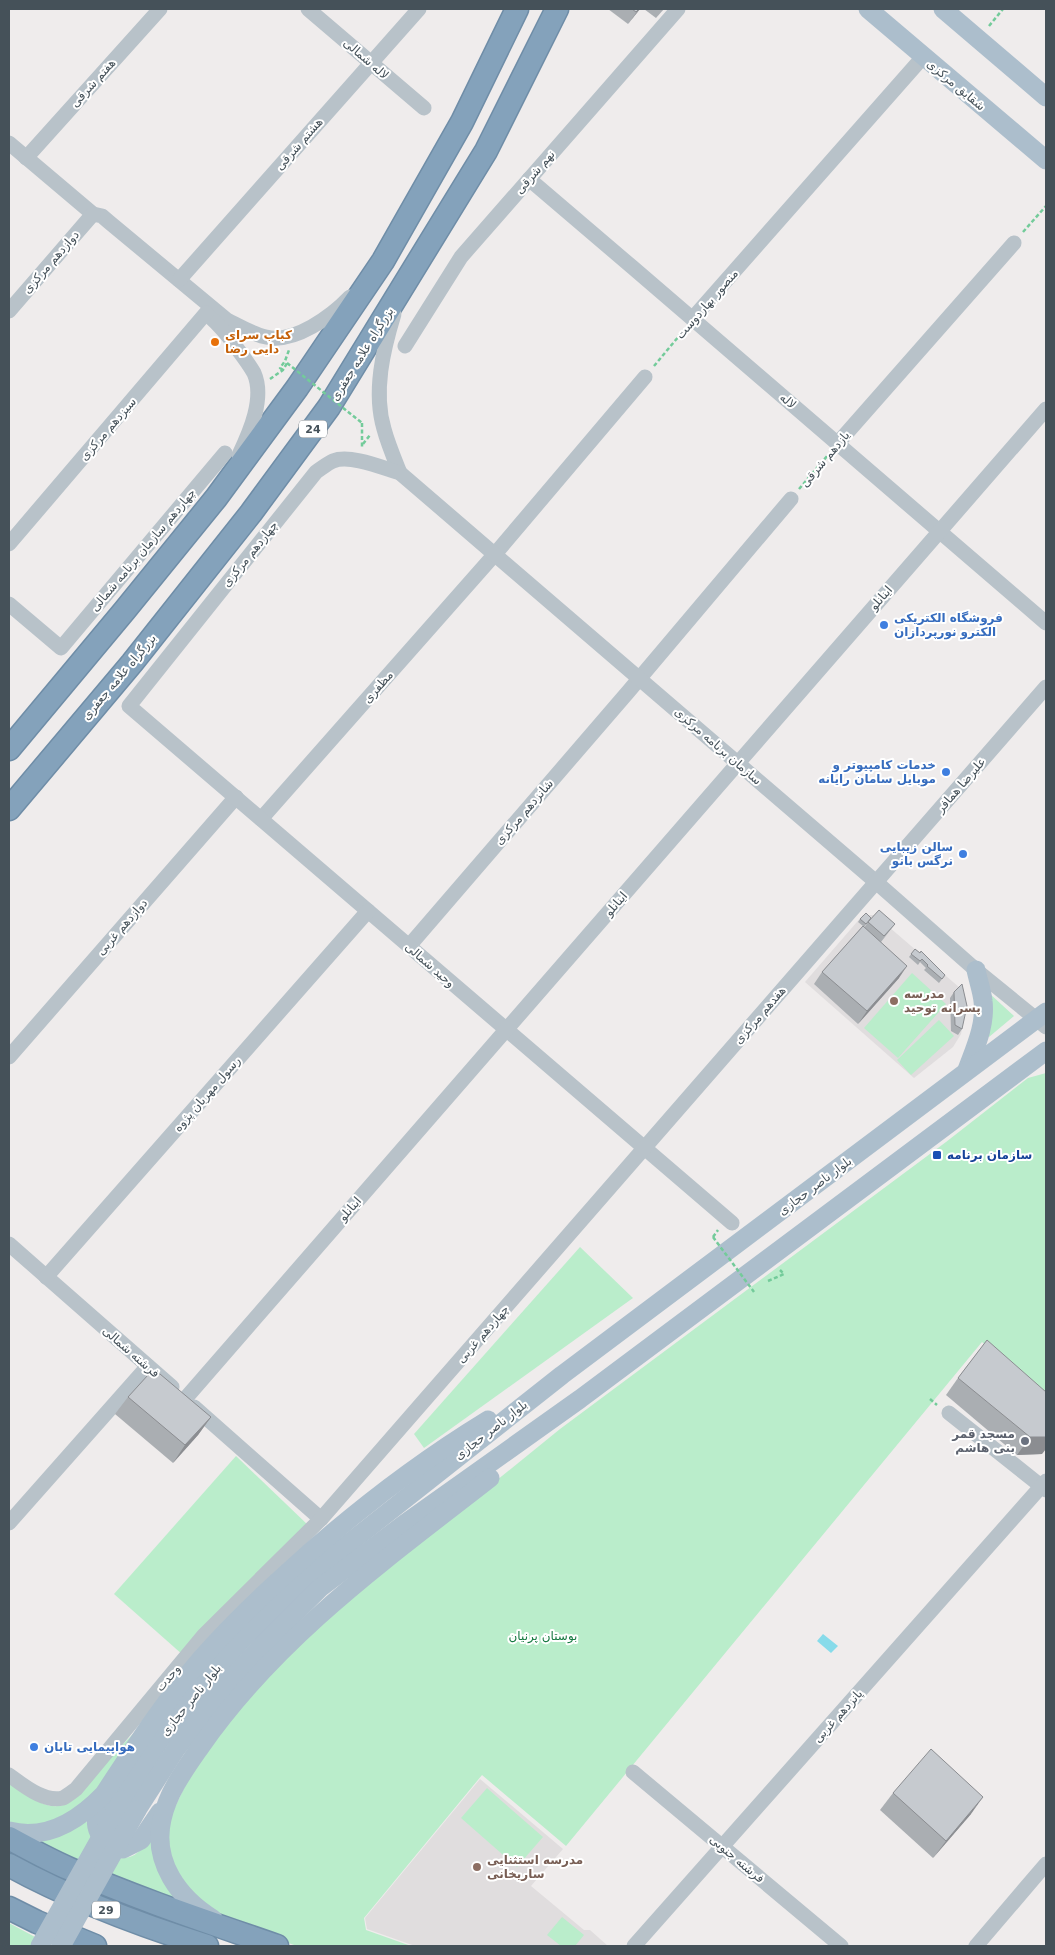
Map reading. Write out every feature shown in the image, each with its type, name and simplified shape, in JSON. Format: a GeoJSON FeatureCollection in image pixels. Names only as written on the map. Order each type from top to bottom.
{"type":"FeatureCollection","features":[{"type":"Feature","properties":{"kind":"highway"},"geometry":{"type":"LineString","coordinates":[[9,749],[216,498],[298,388],[383,261],[462,122],[517,9]]}},
{"type":"Feature","properties":{"kind":"highway","name":"بزرگراه علامه جعفری"},"geometry":{"type":"LineString","coordinates":[[9,809],[132,663],[251,513],[329,407],[486,151],[557,9]]}},
{"type":"Feature","properties":{"kind":"highway"},"geometry":{"type":"LineString","coordinates":[[9,742],[44,705]]}},
{"type":"Feature","properties":{"kind":"highway"},"geometry":{"type":"LineString","coordinates":[[9,1838],[86,1876],[192,1917],[278,1946]]}},
{"type":"Feature","properties":{"kind":"highway","name":"29"},"geometry":{"type":"LineString","coordinates":[[9,1865],[73,1896],[207,1946]]}},
{"type":"Feature","properties":{"kind":"highway"},"geometry":{"type":"LineString","coordinates":[[9,1908],[95,1946]]}},
{"type":"Feature","properties":{"kind":"main road","name":"شقایق مرکزی"},"geometry":{"type":"LineString","coordinates":[[868,9],[1046,160]]}},
{"type":"Feature","properties":{"kind":"main road"},"geometry":{"type":"LineString","coordinates":[[943,9],[1046,97]]}},
{"type":"Feature","properties":{"kind":"main road"},"geometry":{"type":"LineString","coordinates":[[967,1070],[982,1030],[984,1014],[983,1000],[976,970]]}},
{"type":"Feature","properties":{"kind":"main road","name":"بلوار ناصر حجازی"},"geometry":{"type":"LineString","coordinates":[[40,1946],[121,1801],[160,1740],[201,1687],[240,1642],[310,1574],[562,1375],[967,1070],[1043,1019]]}},
{"type":"Feature","properties":{"kind":"main road","name":"بلوار ناصر حجازی"},"geometry":{"type":"LineString","coordinates":[[61,1946],[121,1801],[176,1749],[215,1698],[254,1654],[320,1588],[403,1525],[580,1399],[1046,1052]]}},
{"type":"Feature","properties":{"kind":"main road"},"geometry":{"type":"LineString","coordinates":[[121,1801],[98,1808],[95,1819],[102,1839],[111,1846],[123,1849],[141,1840],[194,1756],[218,1723],[268,1665],[303,1629],[381,1561],[500,1470],[580,1399]]}},
{"type":"Feature","properties":{"kind":"main road"},"geometry":{"type":"LineString","coordinates":[[169,1797],[161,1820],[160,1836],[162,1851],[170,1878],[178,1890],[190,1902],[203,1913],[229,1929]]}},
{"type":"Feature","properties":{"kind":"main road"},"geometry":{"type":"LineString","coordinates":[[9,1831],[25,1834],[53,1829],[69,1823],[82,1815],[121,1801]]}},
{"type":"Feature","properties":{"kind":"street","name":"هفتم شرقی"},"geometry":{"type":"LineString","coordinates":[[26,158],[160,9]]}},
{"type":"Feature","properties":{"kind":"street","name":"لاله شمالی"},"geometry":{"type":"LineString","coordinates":[[308,9],[424,108]]}},
{"type":"Feature","properties":{"kind":"street","name":"هشتم شرقی"},"geometry":{"type":"LineString","coordinates":[[179,280],[419,9]]}},
{"type":"Feature","properties":{"kind":"street","name":"نهم شرقی"},"geometry":{"type":"LineString","coordinates":[[405,346],[460,257],[678,9]]}},
{"type":"Feature","properties":{"kind":"street","name":"منصور بهاردوست"},"geometry":{"type":"LineString","coordinates":[[694,318],[923,57]]}},
{"type":"Feature","properties":{"kind":"street"},"geometry":{"type":"LineString","coordinates":[[9,143],[93,214],[102,216],[227,320],[267,338],[286,336],[312,327],[338,310],[383,261]]}},
{"type":"Feature","properties":{"kind":"street","name":"لاله"},"geometry":{"type":"LineString","coordinates":[[529,179],[694,318],[837,444],[1046,623]]}},
{"type":"Feature","properties":{"kind":"street"},"geometry":{"type":"LineString","coordinates":[[93,214],[97,224],[221,327],[254,373],[258,387],[257,406],[246,441],[216,498]]}},
{"type":"Feature","properties":{"kind":"street","name":"دوازدهم مرکزی"},"geometry":{"type":"LineString","coordinates":[[9,311],[93,214]]}},
{"type":"Feature","properties":{"kind":"street","name":"یازدهم شرقی"},"geometry":{"type":"LineString","coordinates":[[837,444],[1014,243]]}},
{"type":"Feature","properties":{"kind":"street"},"geometry":{"type":"LineString","coordinates":[[400,294],[387,336],[381,366],[379,390],[383,428],[400,473]]}},
{"type":"Feature","properties":{"kind":"street","name":"سیزدهم مرکزی"},"geometry":{"type":"LineString","coordinates":[[9,544],[206,313]]}},
{"type":"Feature","properties":{"kind":"street"},"geometry":{"type":"LineString","coordinates":[[495,554],[645,377]]}},
{"type":"Feature","properties":{"kind":"street","name":"اینانلو"},"geometry":{"type":"LineString","coordinates":[[185,1399],[1046,409]]}},
{"type":"Feature","properties":{"kind":"street","name":"چهاردهم سازمان برنامه شمالی"},"geometry":{"type":"LineString","coordinates":[[9,604],[61,648],[225,453]]}},
{"type":"Feature","properties":{"kind":"street","name":"چهاردهم مرکزی"},"geometry":{"type":"LineString","coordinates":[[129,706],[316,472],[334,460],[350,459],[400,473]]}},
{"type":"Feature","properties":{"kind":"street","name":"سازمان برنامه مرکزی"},"geometry":{"type":"LineString","coordinates":[[400,473],[640,678],[976,970],[1043,1019]]}},
{"type":"Feature","properties":{"kind":"street","name":"یازدهم شرقی"},"geometry":{"type":"LineString","coordinates":[[640,678],[791,499]]}},
{"type":"Feature","properties":{"kind":"street","name":"مظفری"},"geometry":{"type":"LineString","coordinates":[[261,819],[495,554]]}},
{"type":"Feature","properties":{"kind":"street","name":"شانزدهم مرکزی"},"geometry":{"type":"LineString","coordinates":[[409,946],[640,678]]}},
{"type":"Feature","properties":{"kind":"street","name":"علیرضا همافر"},"geometry":{"type":"LineString","coordinates":[[876,882],[1046,687]]}},
{"type":"Feature","properties":{"kind":"street","name":"وحید شمالی"},"geometry":{"type":"LineString","coordinates":[[129,706],[732,1223]]}},
{"type":"Feature","properties":{"kind":"street","name":"دوازدهم غربی"},"geometry":{"type":"LineString","coordinates":[[9,1057],[236,797]]}},
{"type":"Feature","properties":{"kind":"street","name":"هفدهم مرکزی"},"geometry":{"type":"LineString","coordinates":[[644,1148],[876,882]]}},
{"type":"Feature","properties":{"kind":"street","name":"رسول مهربان پژوه"},"geometry":{"type":"LineString","coordinates":[[46,1277],[368,911]]}},
{"type":"Feature","properties":{"kind":"street","name":"چهاردهم غربی"},"geometry":{"type":"LineString","coordinates":[[321,1519],[644,1148]]}},
{"type":"Feature","properties":{"kind":"street","name":"فرشته شمالی"},"geometry":{"type":"LineString","coordinates":[[9,1244],[321,1519]]}},
{"type":"Feature","properties":{"kind":"street"},"geometry":{"type":"LineString","coordinates":[[9,1523],[148,1366]]}},
{"type":"Feature","properties":{"kind":"street"},"geometry":{"type":"LineString","coordinates":[[948,1413],[1045,1486]]}},
{"type":"Feature","properties":{"kind":"street","name":"پانزدهم غربی"},"geometry":{"type":"LineString","coordinates":[[634,1946],[1045,1486]]}},
{"type":"Feature","properties":{"kind":"street","name":"وحدت"},"geometry":{"type":"LineString","coordinates":[[9,1775],[31,1790],[52,1799],[63,1798],[76,1789],[204,1635],[321,1519]]}},
{"type":"Feature","properties":{"kind":"street","name":"فرشته جنوبی"},"geometry":{"type":"LineString","coordinates":[[633,1772],[840,1946]]}},
{"type":"Feature","properties":{"kind":"street"},"geometry":{"type":"LineString","coordinates":[[976,1946],[1046,1864]]}},
{"type":"Feature","properties":{"kind":"path"},"geometry":{"type":"LineString","coordinates":[[979,40],[1003,9]]}},
{"type":"Feature","properties":{"kind":"path"},"geometry":{"type":"LineString","coordinates":[[1014,243],[1046,206]]}},
{"type":"Feature","properties":{"kind":"path","name":"منصور بهاردوست"},"geometry":{"type":"LineString","coordinates":[[645,377],[694,318]]}},
{"type":"Feature","properties":{"kind":"path"},"geometry":{"type":"LineString","coordinates":[[286,336],[289,352],[280,368],[282,370],[287,363],[362,423],[362,445]]}},
{"type":"Feature","properties":{"kind":"path","name":"یازدهم شرقی"},"geometry":{"type":"LineString","coordinates":[[791,499],[837,444]]}},
{"type":"Feature","properties":{"kind":"path"},"geometry":{"type":"LineString","coordinates":[[716,1232],[713,1237],[754,1292]]}},
{"type":"Feature","properties":{"kind":"path"},"geometry":{"type":"LineString","coordinates":[[769,1280],[784,1274]]}},
{"type":"Feature","properties":{"kind":"shaded area","name":"مدرسه پسرانه توحید"},"geometry":{"type":"Polygon","coordinates":[[[863,915],[875,915],[960,988],[965,1013],[961,1034],[953,1047],[914,1078],[805,982],[863,915]]]}},
{"type":"Feature","properties":{"kind":"shaded area","name":"مدرسه استثنایی ساریخانی"},"geometry":{"type":"Polygon","coordinates":[[[480,1779],[563,1849],[531,1886],[584,1930],[590,1930],[608,1946],[415,1946],[367,1929],[365,1918],[480,1779]]]}},
{"type":"Feature","properties":{"kind":"green space"},"geometry":{"type":"Polygon","coordinates":[[[912,973],[946,1004],[898,1058],[864,1028],[912,973]]]}},
{"type":"Feature","properties":{"kind":"green space"},"geometry":{"type":"Polygon","coordinates":[[[989,993],[1014,1016],[989,1037],[989,993]]]}},
{"type":"Feature","properties":{"kind":"green space"},"geometry":{"type":"Polygon","coordinates":[[[939,1020],[954,1036],[911,1075],[897,1060],[939,1020]]]}},
{"type":"Feature","properties":{"kind":"green space","name":"بوستان پرنیان"},"geometry":{"type":"Polygon","coordinates":[[[1046,1073],[1046,1397],[982,1342],[566,1846],[482,1775],[364,1918],[366,1930],[411,1946],[297,1946],[216,1916],[174,1873],[166,1826],[197,1761],[290,1648],[560,1429],[946,1142],[1028,1078],[1046,1073]]]}},
{"type":"Feature","properties":{"kind":"green space"},"geometry":{"type":"Polygon","coordinates":[[[580,1247],[633,1298],[424,1448],[414,1434],[580,1247]]]}},
{"type":"Feature","properties":{"kind":"green space"},"geometry":{"type":"Polygon","coordinates":[[[236,1456],[309,1526],[183,1655],[114,1594],[236,1456]]]}},
{"type":"Feature","properties":{"kind":"green space"},"geometry":{"type":"Polygon","coordinates":[[[144,1723],[86,1804],[60,1822],[9,1827],[9,1783],[40,1802],[56,1806],[65,1805],[73,1800],[113,1754],[144,1723]]]}},
{"type":"Feature","properties":{"kind":"green space"},"geometry":{"type":"Polygon","coordinates":[[[487,1788],[543,1837],[517,1867],[461,1818],[487,1788]]]}},
{"type":"Feature","properties":{"kind":"green space"},"geometry":{"type":"Polygon","coordinates":[[[84,1819],[96,1833],[78,1866],[25,1840],[84,1819]]]}},
{"type":"Feature","properties":{"kind":"green space"},"geometry":{"type":"Polygon","coordinates":[[[150,1837],[184,1904],[107,1878],[118,1858],[133,1856],[144,1846],[150,1837]]]}},
{"type":"Feature","properties":{"kind":"green space"},"geometry":{"type":"Polygon","coordinates":[[[562,1917],[584,1935],[575,1946],[561,1946],[547,1935],[562,1917]]]}},
{"type":"Feature","properties":{"kind":"green space"},"geometry":{"type":"Polygon","coordinates":[[[9,1923],[37,1938],[32,1946],[9,1946],[9,1923]]]}},
{"type":"Feature","properties":{"kind":"water"},"geometry":{"type":"Polygon","coordinates":[[[823,1634],[838,1646],[831,1653],[817,1641],[823,1634]]]}},
{"type":"Feature","properties":{"kind":"building"},"geometry":{"type":"Polygon","coordinates":[[[879,910],[895,924],[884,936],[868,922],[879,910]]]}},
{"type":"Feature","properties":{"kind":"building"},"geometry":{"type":"Polygon","coordinates":[[[866,913],[871,918],[866,924],[860,919],[866,913]]]}},
{"type":"Feature","properties":{"kind":"building"},"geometry":{"type":"Polygon","coordinates":[[[863,926],[907,966],[867,1011],[822,972],[863,926]]]}},
{"type":"Feature","properties":{"kind":"building"},"geometry":{"type":"Polygon","coordinates":[[[915,949],[920,953],[921,951],[945,975],[942,979],[922,959],[920,961],[911,954],[915,949]]]}},
{"type":"Feature","properties":{"kind":"building"},"geometry":{"type":"Polygon","coordinates":[[[962,984],[967,1006],[962,1029],[955,1025],[954,992],[962,984]]]}},
{"type":"Feature","properties":{"kind":"building"},"geometry":{"type":"Polygon","coordinates":[[[987,1340],[1046,1392],[1046,1437],[1030,1437],[958,1378],[987,1340]]]}},
{"type":"Feature","properties":{"kind":"building"},"geometry":{"type":"Polygon","coordinates":[[[160,1374],[211,1417],[185,1445],[128,1397],[148,1375],[160,1374]]]}},
{"type":"Feature","properties":{"kind":"building"},"geometry":{"type":"Polygon","coordinates":[[[931,1749],[983,1797],[946,1841],[893,1793],[931,1749]]]}},
{"type":"Feature","properties":{"kind":"place","name":"کباب سرای دایی رضا"},"geometry":{"type":"Point","coordinates":[215,342]}},
{"type":"Feature","properties":{"kind":"place","name":"فروشگاه الکتریکی الکترو نورپردازان"},"geometry":{"type":"Point","coordinates":[884,625]}},
{"type":"Feature","properties":{"kind":"place","name":"خدمات کامپیوتر و موبایل سامان رایانه"},"geometry":{"type":"Point","coordinates":[946,772]}},
{"type":"Feature","properties":{"kind":"place","name":"سالن زیبایی نرگس بانو"},"geometry":{"type":"Point","coordinates":[963,854]}},
{"type":"Feature","properties":{"kind":"place","name":"مدرسه پسرانه توحید"},"geometry":{"type":"Point","coordinates":[894,1001]}},
{"type":"Feature","properties":{"kind":"place","name":"سازمان برنامه"},"geometry":{"type":"Point","coordinates":[937,1155]}},
{"type":"Feature","properties":{"kind":"place","name":"مسجد قمر بنی هاشم"},"geometry":{"type":"Point","coordinates":[1025,1441]}},
{"type":"Feature","properties":{"kind":"place","name":"هواپیمایی تابان"},"geometry":{"type":"Point","coordinates":[34,1747]}},
{"type":"Feature","properties":{"kind":"place","name":"مدرسه استثنایی ساریخانی"},"geometry":{"type":"Point","coordinates":[477,1867]}}]}
